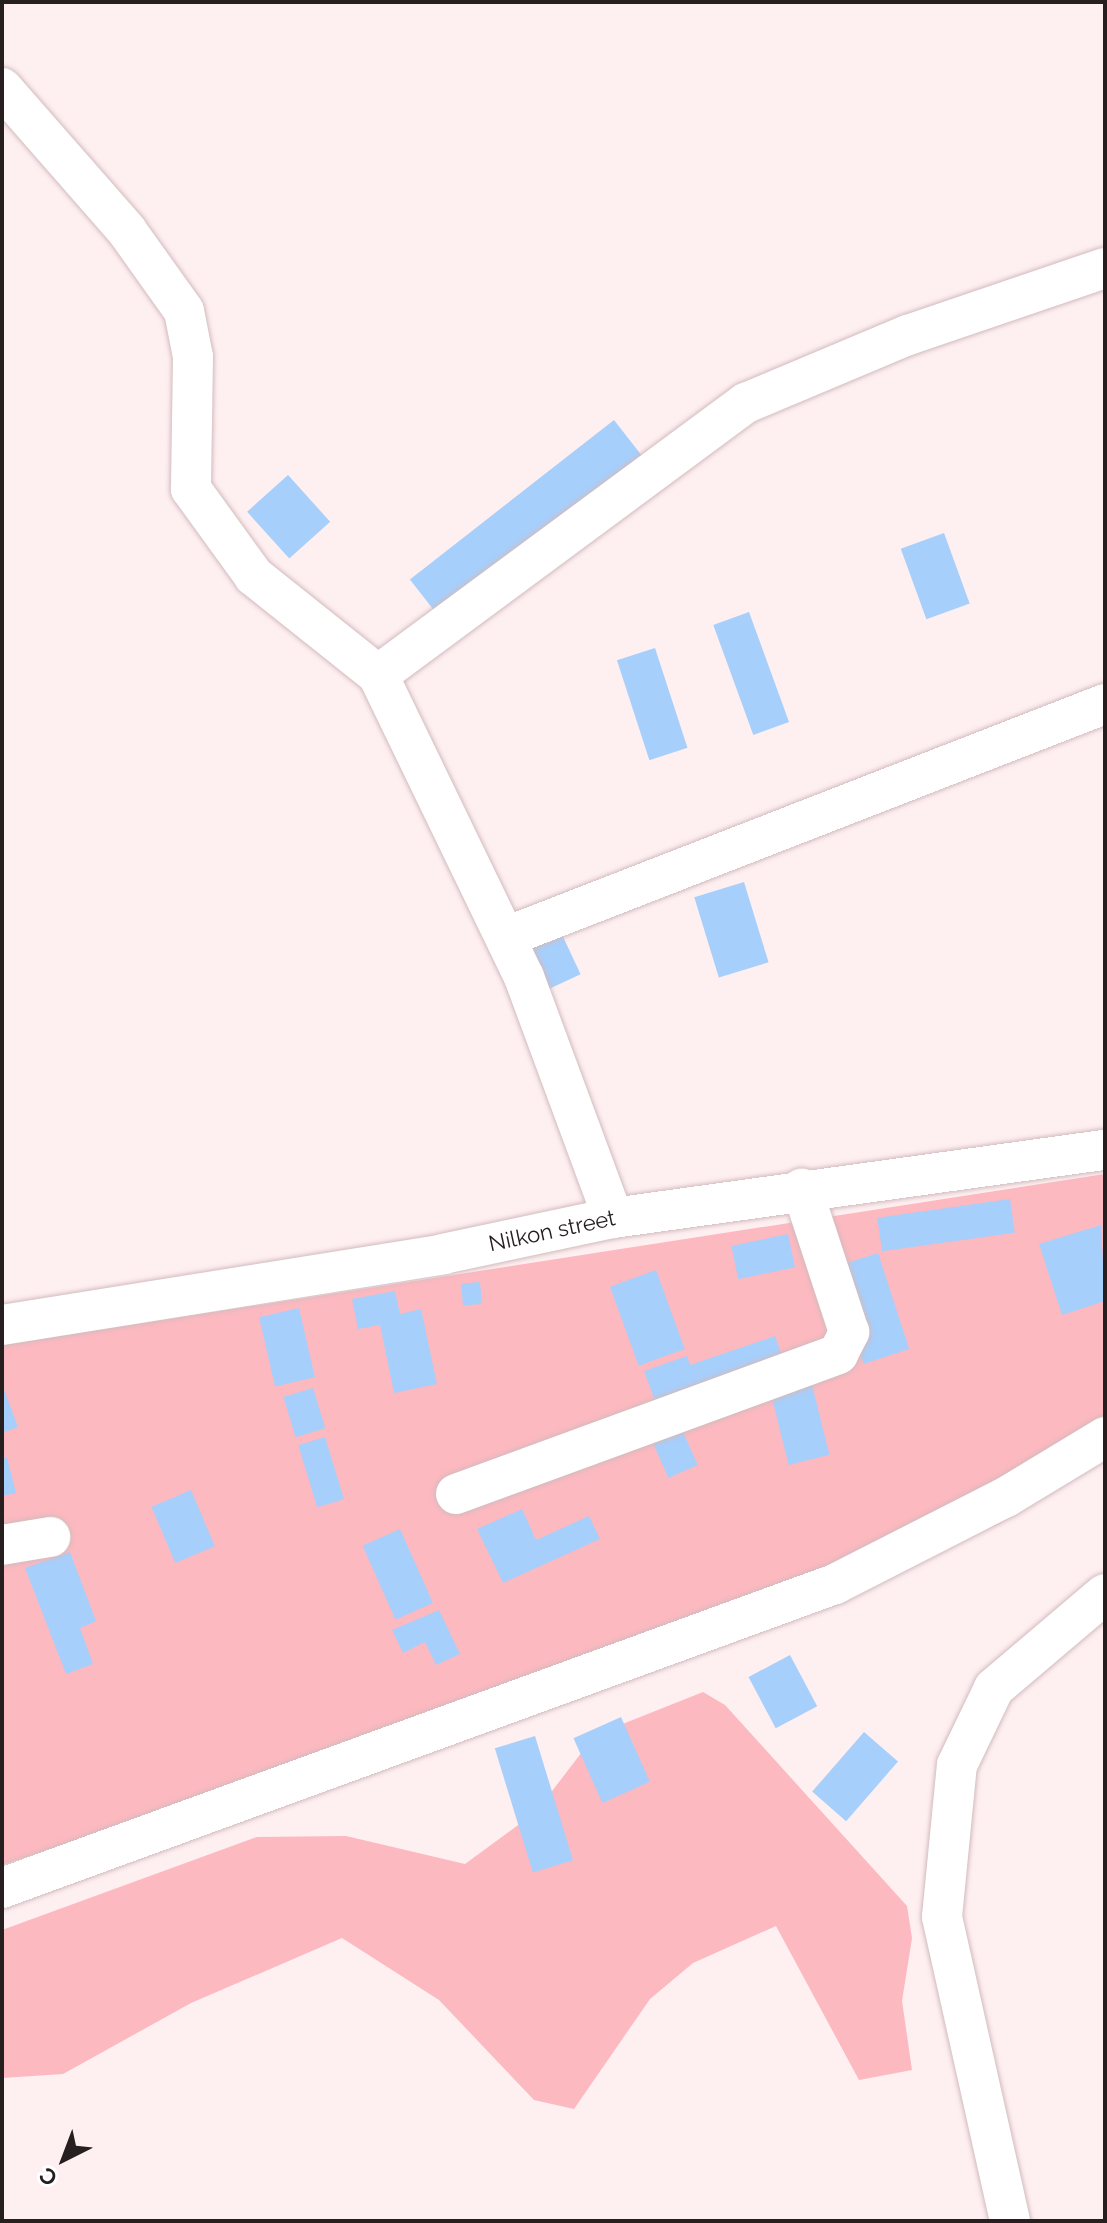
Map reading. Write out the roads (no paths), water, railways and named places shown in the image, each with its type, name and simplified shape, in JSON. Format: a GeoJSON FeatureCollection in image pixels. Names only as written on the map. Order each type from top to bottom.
{"type":"FeatureCollection","features":[{"type":"Feature","properties":{"kind":"street"},"geometry":{"type":"LineString","coordinates":[[2,88],[127,231],[184,311],[193,357],[186,462],[203,511],[254,576],[378,675],[506,937],[577,1107],[613,1218]]}},
{"type":"Feature","properties":{"kind":"street"},"geometry":{"type":"LineString","coordinates":[[378,675],[746,403],[843,359],[1105,268]]}},
{"type":"Feature","properties":{"kind":"street"},"geometry":{"type":"LineString","coordinates":[[506,937],[1105,704]]}},
{"type":"Feature","properties":{"kind":"street","name":"Nilkon street"},"geometry":{"type":"LineString","coordinates":[[2,1325],[443,1254],[613,1218],[802,1189],[1105,1150]]}},
{"type":"Feature","properties":{"kind":"street"},"geometry":{"type":"LineString","coordinates":[[456,1494],[838,1354],[849,1332],[802,1189]]}},
{"type":"Feature","properties":{"kind":"street"},"geometry":{"type":"LineString","coordinates":[[2,1888],[835,1584],[1006,1497],[1105,1437]]}},
{"type":"Feature","properties":{"kind":"street"},"geometry":{"type":"LineString","coordinates":[[2,1545],[50,1537]]}},
{"type":"Feature","properties":{"kind":"street"},"geometry":{"type":"LineString","coordinates":[[1010,2221],[942,1917],[957,1765],[994,1688],[1105,1594]]}}]}
